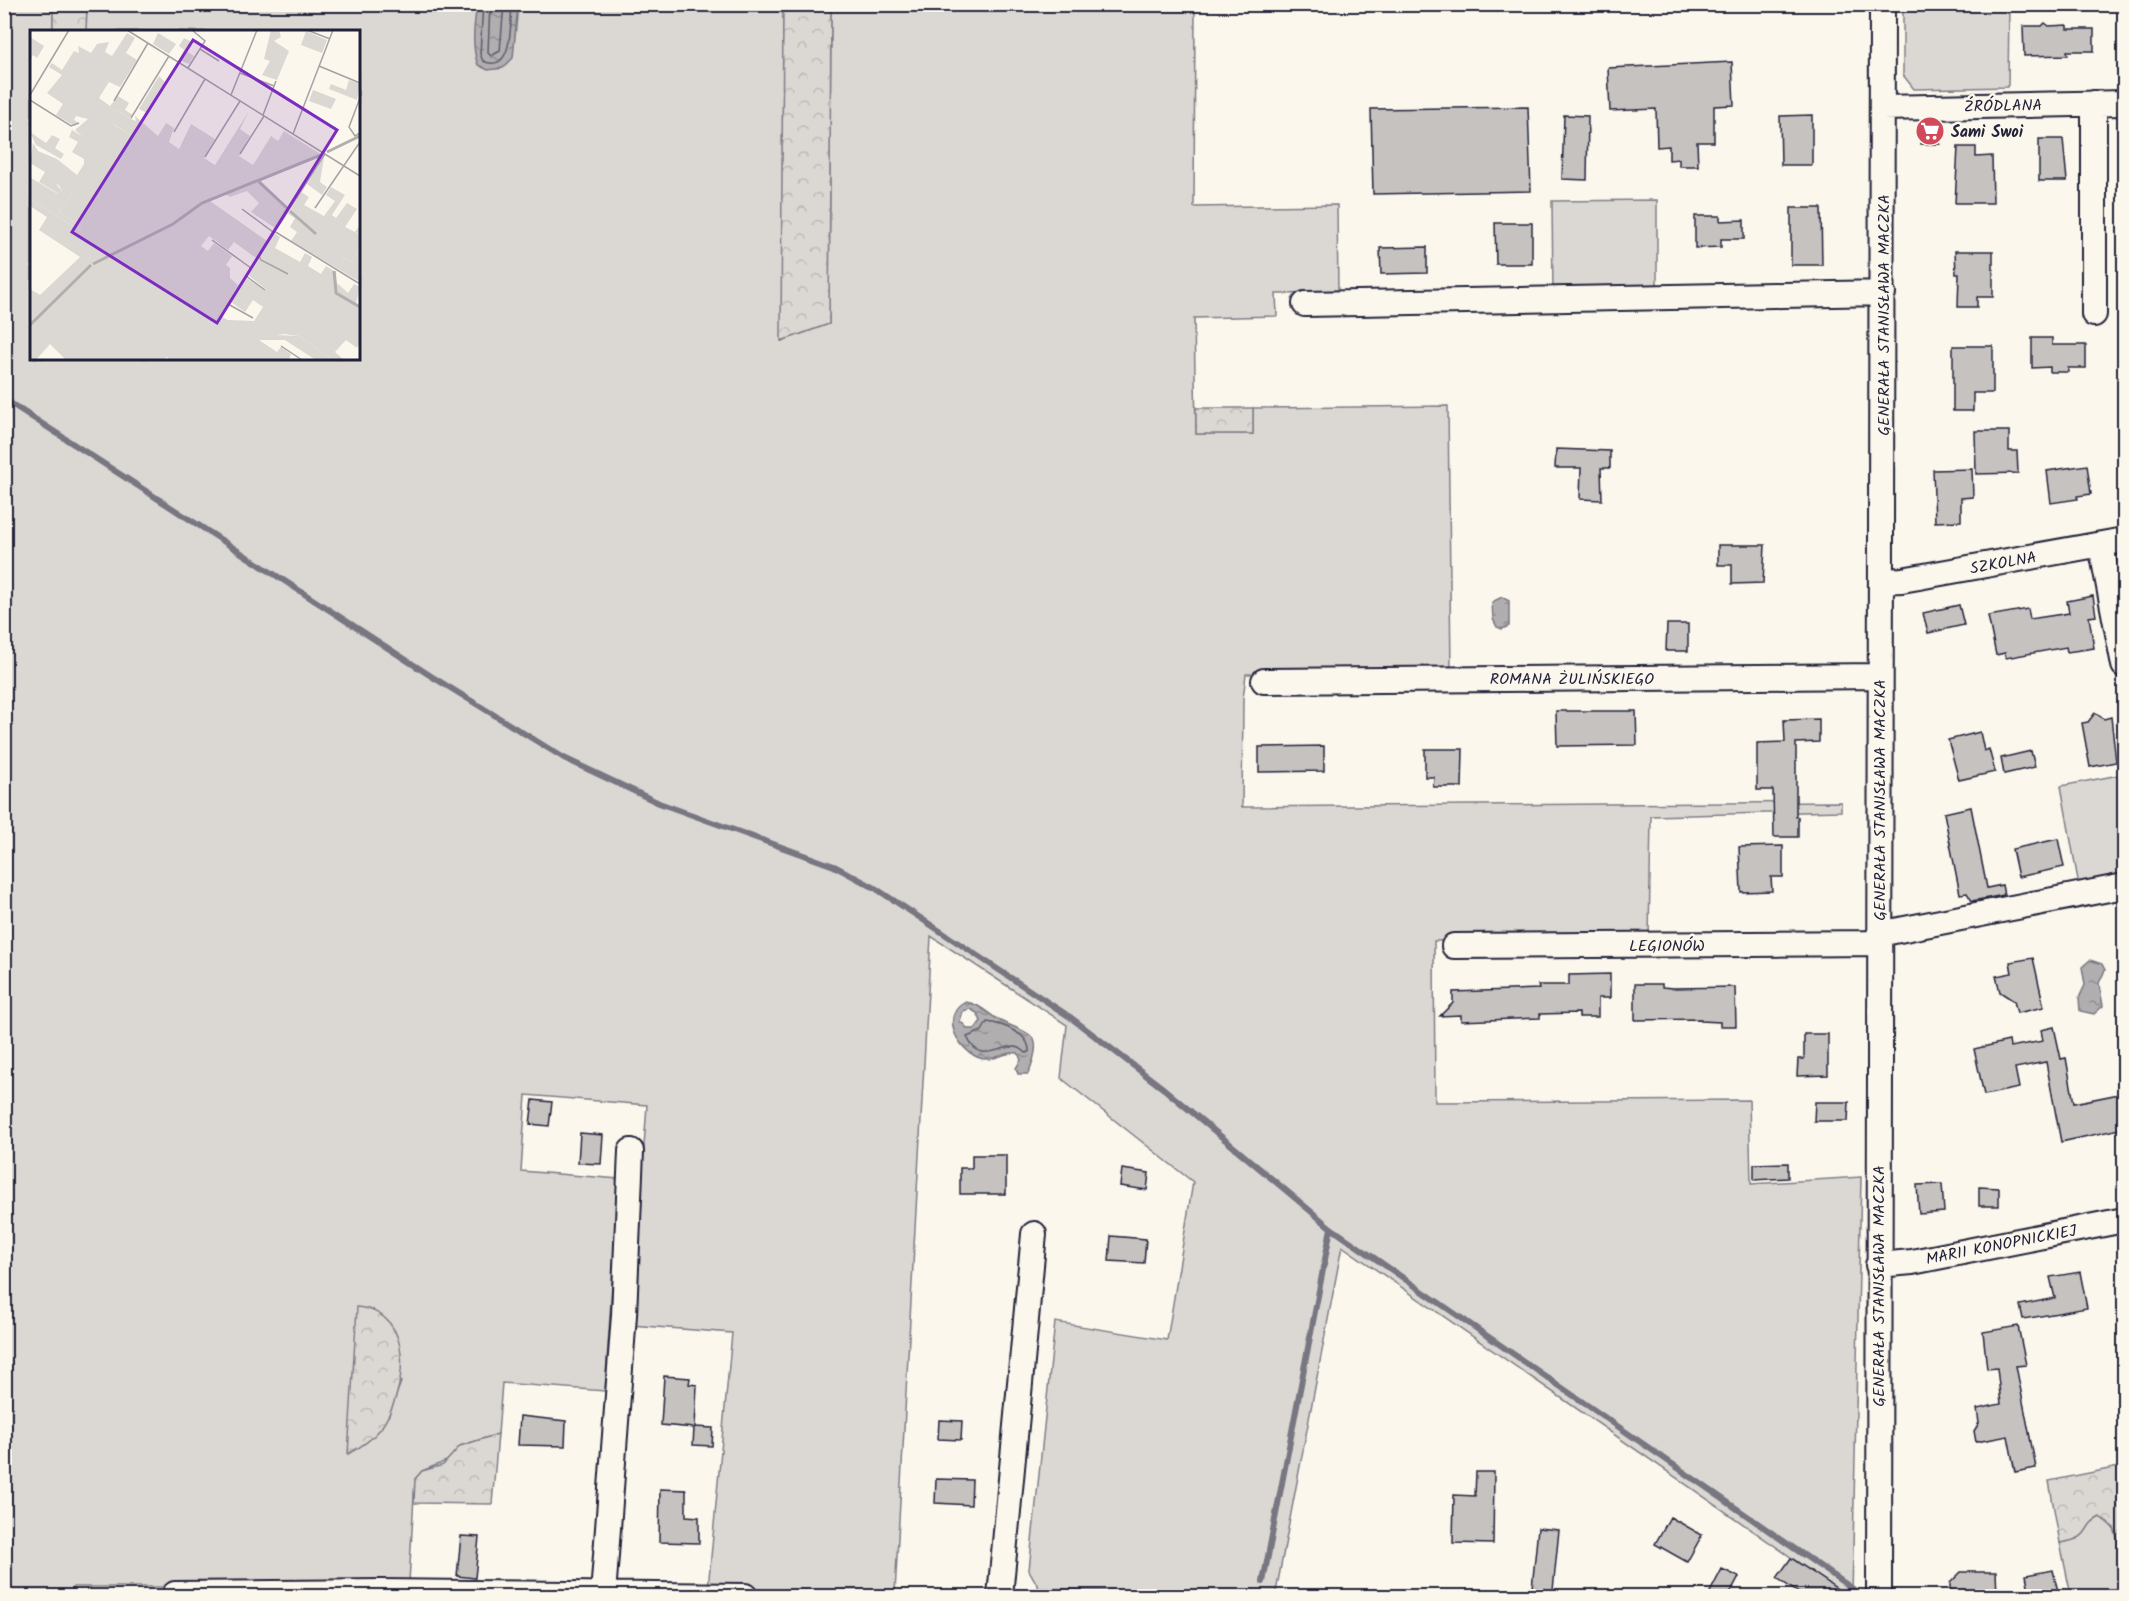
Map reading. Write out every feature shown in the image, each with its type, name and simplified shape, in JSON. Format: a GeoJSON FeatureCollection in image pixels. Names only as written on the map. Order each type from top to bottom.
{"type":"FeatureCollection","features":[{"type":"Feature","properties":{"kind":"street","name":"GENERAŁA STANISŁAWA MACZKA"},"geometry":{"type":"LineString","coordinates":[[1879,1596],[1882,4]]}},
{"type":"Feature","properties":{"kind":"street","name":"ŹRÓDLANA"},"geometry":{"type":"LineString","coordinates":[[1882,108],[2124,103]]}},
{"type":"Feature","properties":{"kind":"street"},"geometry":{"type":"LineString","coordinates":[[2094,104],[2094,314]]}},
{"type":"Feature","properties":{"kind":"street"},"geometry":{"type":"LineString","coordinates":[[1305,304],[1883,293]]}},
{"type":"Feature","properties":{"kind":"street"},"geometry":{"type":"LineString","coordinates":[[2113,542],[2124,665]]}},
{"type":"Feature","properties":{"kind":"street","name":"SZKOLNA"},"geometry":{"type":"LineString","coordinates":[[1881,581],[1902,580],[2113,542]]}},
{"type":"Feature","properties":{"kind":"street","name":"ROMANA ŻULIŃSKIEGO"},"geometry":{"type":"LineString","coordinates":[[1264,681],[1880,676]]}},
{"type":"Feature","properties":{"kind":"street","name":"LEGIONÓW"},"geometry":{"type":"LineString","coordinates":[[1454,946],[1879,938],[2124,886]]}},
{"type":"Feature","properties":{"kind":"street"},"geometry":{"type":"LineString","coordinates":[[603,1595],[624,1315],[631,1151]]}},
{"type":"Feature","properties":{"kind":"street","name":"MARII KONOPNICKIEJ"},"geometry":{"type":"LineString","coordinates":[[1878,1265],[1912,1262],[2124,1220]]}},
{"type":"Feature","properties":{"kind":"street"},"geometry":{"type":"LineString","coordinates":[[1000,1596],[1034,1234]]}},
{"type":"Feature","properties":{"kind":"street"},"geometry":{"type":"LineString","coordinates":[[175,1594],[746,1596]]}},
{"type":"Feature","properties":{"kind":"green space"},"geometry":{"type":"Polygon","coordinates":[[[5,5],[53,5],[53,30],[30,30],[30,360],[360,360],[360,30],[86,30],[87,5],[783,5],[782,341],[829,324],[831,5],[1225,5],[1195,6],[1194,207],[1337,205],[1338,293],[1276,294],[1277,316],[1194,318],[1196,434],[1253,434],[1253,408],[1448,406],[1451,673],[1246,674],[1243,699],[1242,807],[1841,802],[1841,811],[1651,816],[1649,937],[1434,941],[1435,1102],[1749,1100],[1751,1184],[1861,1177],[1852,1596],[1847,1596],[1342,1246],[1276,1592],[1212,1596],[1039,1588],[1029,1570],[1055,1322],[1167,1340],[1193,1182],[1061,1078],[1067,1025],[931,936],[895,1593],[708,1589],[732,1333],[631,1325],[647,1105],[526,1095],[521,1171],[619,1179],[605,1391],[502,1383],[498,1434],[460,1446],[449,1460],[422,1471],[415,1479],[409,1582],[210,1587],[73,1587],[72,1596],[5,1596],[5,5]],[[373,1309],[388,1417],[401,1382],[373,1309]]]}},
{"type":"Feature","properties":{"kind":"green space"},"geometry":{"type":"Polygon","coordinates":[[[53,5],[87,5],[86,30],[53,30],[53,5]]]}},
{"type":"Feature","properties":{"kind":"green space"},"geometry":{"type":"Polygon","coordinates":[[[783,5],[831,5],[829,324],[781,341],[783,5]]]}},
{"type":"Feature","properties":{"kind":"green space"},"geometry":{"type":"Polygon","coordinates":[[[1903,5],[2009,5],[2008,87],[1914,89],[1903,75],[1903,5]]]}},
{"type":"Feature","properties":{"kind":"green space"},"geometry":{"type":"Polygon","coordinates":[[[1657,200],[1657,287],[1553,291],[1552,201],[1657,200]]]}},
{"type":"Feature","properties":{"kind":"green space"},"geometry":{"type":"Polygon","coordinates":[[[1196,408],[1253,408],[1253,434],[1196,434],[1196,408]]]}},
{"type":"Feature","properties":{"kind":"green space"},"geometry":{"type":"Polygon","coordinates":[[[2124,774],[2124,878],[2079,886],[2061,786],[2124,774]]]}},
{"type":"Feature","properties":{"kind":"green space"},"geometry":{"type":"Polygon","coordinates":[[[357,1307],[376,1312],[390,1323],[398,1338],[401,1375],[397,1394],[381,1428],[366,1443],[348,1454],[357,1307]]]}},
{"type":"Feature","properties":{"kind":"green space"},"geometry":{"type":"Polygon","coordinates":[[[498,1434],[492,1504],[414,1503],[415,1479],[422,1471],[443,1465],[460,1446],[498,1434]]]}},
{"type":"Feature","properties":{"kind":"green space"},"geometry":{"type":"Polygon","coordinates":[[[2124,1466],[2124,1560],[2114,1528],[2100,1517],[2090,1524],[2083,1535],[2060,1543],[2049,1481],[2124,1466]]]}},
{"type":"Feature","properties":{"kind":"green space"},"geometry":{"type":"Polygon","coordinates":[[[2100,1517],[2116,1532],[2120,1541],[2124,1563],[2124,1596],[2071,1596],[2060,1543],[2083,1535],[2090,1524],[2100,1517]]]}},
{"type":"Feature","properties":{"kind":"water"},"geometry":{"type":"Polygon","coordinates":[[[477,5],[518,5],[513,58],[503,68],[488,70],[478,65],[474,43],[477,5]]]}},
{"type":"Feature","properties":{"kind":"water"},"geometry":{"type":"Polygon","coordinates":[[[1502,597],[1509,601],[1509,626],[1502,629],[1497,627],[1493,619],[1492,602],[1502,597]]]}},
{"type":"Feature","properties":{"kind":"water"},"geometry":{"type":"Polygon","coordinates":[[[2090,960],[2102,964],[2105,970],[2099,983],[2103,1006],[2094,1014],[2080,1011],[2079,998],[2085,985],[2082,967],[2090,960]]]}},
{"type":"Feature","properties":{"kind":"water"},"geometry":{"type":"Polygon","coordinates":[[[966,1002],[976,1005],[1032,1037],[1035,1050],[1028,1074],[1018,1074],[1016,1068],[1021,1060],[1018,1053],[982,1059],[969,1052],[957,1039],[954,1031],[954,1015],[958,1008],[966,1002]],[[970,1009],[963,1011],[960,1021],[968,1029],[975,1029],[981,1021],[977,1013],[970,1009]]]}},
{"type":"Feature","properties":{"kind":"building"},"geometry":{"type":"Polygon","coordinates":[[[2045,23],[2049,26],[2067,25],[2067,29],[2094,29],[2094,51],[2067,51],[2068,55],[2024,56],[2023,26],[2042,26],[2045,23]]]}},
{"type":"Feature","properties":{"kind":"building"},"geometry":{"type":"Polygon","coordinates":[[[1732,62],[1734,105],[1714,106],[1714,142],[1697,142],[1698,166],[1679,166],[1679,159],[1669,160],[1669,146],[1657,147],[1656,109],[1610,111],[1608,68],[1732,62]]]}},
{"type":"Feature","properties":{"kind":"building"},"geometry":{"type":"Polygon","coordinates":[[[1528,107],[1531,191],[1373,194],[1371,109],[1528,107]]]}},
{"type":"Feature","properties":{"kind":"building"},"geometry":{"type":"Polygon","coordinates":[[[1564,115],[1588,116],[1587,180],[1562,179],[1564,115]]]}},
{"type":"Feature","properties":{"kind":"building"},"geometry":{"type":"Polygon","coordinates":[[[1812,115],[1812,165],[1781,165],[1780,116],[1812,115]]]}},
{"type":"Feature","properties":{"kind":"building","name":"Sami Swoi"},"geometry":{"type":"Polygon","coordinates":[[[1921,121],[1939,121],[1940,144],[1921,144],[1921,121]]]}},
{"type":"Feature","properties":{"kind":"building"},"geometry":{"type":"Polygon","coordinates":[[[2039,139],[2063,139],[2067,181],[2039,181],[2039,139]]]}},
{"type":"Feature","properties":{"kind":"building"},"geometry":{"type":"Polygon","coordinates":[[[1958,147],[1976,147],[1976,157],[1992,156],[1993,203],[1955,203],[1958,147]]]}},
{"type":"Feature","properties":{"kind":"building"},"geometry":{"type":"Polygon","coordinates":[[[1791,208],[1821,208],[1822,265],[1791,265],[1791,208]]]}},
{"type":"Feature","properties":{"kind":"building"},"geometry":{"type":"Polygon","coordinates":[[[1695,216],[1720,216],[1720,221],[1744,220],[1744,239],[1721,239],[1721,247],[1695,248],[1695,216]]]}},
{"type":"Feature","properties":{"kind":"building"},"geometry":{"type":"Polygon","coordinates":[[[1495,223],[1532,223],[1532,264],[1496,264],[1495,223]]]}},
{"type":"Feature","properties":{"kind":"building"},"geometry":{"type":"Polygon","coordinates":[[[1427,247],[1427,273],[1381,274],[1380,248],[1427,247]]]}},
{"type":"Feature","properties":{"kind":"building"},"geometry":{"type":"Polygon","coordinates":[[[1955,251],[1993,251],[1993,297],[1977,297],[1977,307],[1958,307],[1959,274],[1956,274],[1955,251]]]}},
{"type":"Feature","properties":{"kind":"building"},"geometry":{"type":"Polygon","coordinates":[[[2032,338],[2052,338],[2052,345],[2086,345],[2086,368],[2068,368],[2068,372],[2050,372],[2050,367],[2032,368],[2032,338]]]}},
{"type":"Feature","properties":{"kind":"building"},"geometry":{"type":"Polygon","coordinates":[[[1953,346],[1993,346],[1993,393],[1973,393],[1973,411],[1953,411],[1953,346]]]}},
{"type":"Feature","properties":{"kind":"building"},"geometry":{"type":"Polygon","coordinates":[[[1975,431],[2009,431],[2009,451],[2017,451],[2018,473],[1976,474],[1975,431]]]}},
{"type":"Feature","properties":{"kind":"building"},"geometry":{"type":"Polygon","coordinates":[[[1556,449],[1610,451],[1610,468],[1601,468],[1602,500],[1580,499],[1581,468],[1555,468],[1556,449]]]}},
{"type":"Feature","properties":{"kind":"building"},"geometry":{"type":"Polygon","coordinates":[[[2087,465],[2091,494],[2077,496],[2078,499],[2051,503],[2047,471],[2087,465]]]}},
{"type":"Feature","properties":{"kind":"building"},"geometry":{"type":"Polygon","coordinates":[[[1972,469],[1973,497],[1961,498],[1961,521],[1935,522],[1933,470],[1972,469]]]}},
{"type":"Feature","properties":{"kind":"building"},"geometry":{"type":"Polygon","coordinates":[[[1718,545],[1765,545],[1763,583],[1732,584],[1732,565],[1718,565],[1718,545]]]}},
{"type":"Feature","properties":{"kind":"building"},"geometry":{"type":"Polygon","coordinates":[[[2093,596],[2096,616],[2089,617],[2094,648],[2067,652],[2066,647],[2006,658],[2005,653],[1996,655],[1988,616],[2028,609],[2030,619],[2069,613],[2067,601],[2093,596]]]}},
{"type":"Feature","properties":{"kind":"building"},"geometry":{"type":"Polygon","coordinates":[[[1959,605],[1964,625],[1928,633],[1923,613],[1959,605]]]}},
{"type":"Feature","properties":{"kind":"building"},"geometry":{"type":"Polygon","coordinates":[[[1667,624],[1688,624],[1688,651],[1666,651],[1667,624]]]}},
{"type":"Feature","properties":{"kind":"building"},"geometry":{"type":"Polygon","coordinates":[[[1556,711],[1636,711],[1637,745],[1557,746],[1556,711]]]}},
{"type":"Feature","properties":{"kind":"building"},"geometry":{"type":"Polygon","coordinates":[[[2095,713],[2104,719],[2111,717],[2116,762],[2090,767],[2082,723],[2088,722],[2095,713]]]}},
{"type":"Feature","properties":{"kind":"building"},"geometry":{"type":"Polygon","coordinates":[[[1819,719],[1819,742],[1796,743],[1798,837],[1774,837],[1773,790],[1757,790],[1757,743],[1785,742],[1784,720],[1819,719]]]}},
{"type":"Feature","properties":{"kind":"building"},"geometry":{"type":"Polygon","coordinates":[[[1980,732],[1984,751],[1989,749],[1995,772],[1959,780],[1948,740],[1980,732]]]}},
{"type":"Feature","properties":{"kind":"building"},"geometry":{"type":"Polygon","coordinates":[[[1324,746],[1324,771],[1259,772],[1259,747],[1324,746]]]}},
{"type":"Feature","properties":{"kind":"building"},"geometry":{"type":"Polygon","coordinates":[[[1425,749],[1463,749],[1462,787],[1433,787],[1434,777],[1425,777],[1425,749]]]}},
{"type":"Feature","properties":{"kind":"building"},"geometry":{"type":"Polygon","coordinates":[[[2031,751],[2035,767],[2004,774],[2001,758],[2031,751]]]}},
{"type":"Feature","properties":{"kind":"building"},"geometry":{"type":"Polygon","coordinates":[[[1971,807],[1987,888],[2002,885],[2004,895],[1972,901],[1967,893],[1960,894],[1944,813],[1971,807]]]}},
{"type":"Feature","properties":{"kind":"building"},"geometry":{"type":"Polygon","coordinates":[[[2058,839],[2064,867],[2018,877],[2012,849],[2058,839]]]}},
{"type":"Feature","properties":{"kind":"building"},"geometry":{"type":"Polygon","coordinates":[[[1783,846],[1783,877],[1771,877],[1772,891],[1741,892],[1739,847],[1783,846]]]}},
{"type":"Feature","properties":{"kind":"building"},"geometry":{"type":"Polygon","coordinates":[[[2033,958],[2044,1007],[2017,1013],[2014,1001],[2000,992],[1996,976],[2012,973],[2010,962],[2033,958]]]}},
{"type":"Feature","properties":{"kind":"building"},"geometry":{"type":"Polygon","coordinates":[[[1610,974],[1610,998],[1598,998],[1598,1017],[1579,1017],[1579,1013],[1540,1014],[1540,1018],[1461,1021],[1461,1015],[1440,1016],[1453,1003],[1453,992],[1539,989],[1538,985],[1569,985],[1569,975],[1610,974]]]}},
{"type":"Feature","properties":{"kind":"building"},"geometry":{"type":"Polygon","coordinates":[[[1635,984],[1662,984],[1662,987],[1673,988],[1735,987],[1736,1026],[1720,1026],[1720,1022],[1701,1021],[1701,1019],[1635,1020],[1635,984]]]}},
{"type":"Feature","properties":{"kind":"building"},"geometry":{"type":"Polygon","coordinates":[[[2054,1027],[2061,1059],[2066,1058],[2074,1103],[2124,1093],[2124,1128],[2061,1142],[2046,1062],[2015,1068],[2019,1088],[1984,1095],[1974,1049],[2009,1041],[2010,1047],[2043,1041],[2041,1030],[2054,1027]]]}},
{"type":"Feature","properties":{"kind":"building"},"geometry":{"type":"Polygon","coordinates":[[[1804,1034],[1828,1034],[1828,1075],[1797,1076],[1798,1059],[1804,1059],[1804,1034]]]}},
{"type":"Feature","properties":{"kind":"building"},"geometry":{"type":"Polygon","coordinates":[[[533,1100],[552,1102],[549,1126],[530,1124],[533,1100]]]}},
{"type":"Feature","properties":{"kind":"building"},"geometry":{"type":"Polygon","coordinates":[[[1815,1102],[1849,1102],[1848,1121],[1814,1121],[1815,1102]]]}},
{"type":"Feature","properties":{"kind":"building"},"geometry":{"type":"Polygon","coordinates":[[[580,1133],[603,1135],[601,1164],[578,1163],[580,1133]]]}},
{"type":"Feature","properties":{"kind":"building"},"geometry":{"type":"Polygon","coordinates":[[[972,1155],[1006,1155],[1006,1194],[960,1194],[960,1168],[972,1168],[972,1155]]]}},
{"type":"Feature","properties":{"kind":"building"},"geometry":{"type":"Polygon","coordinates":[[[1788,1163],[1788,1178],[1754,1180],[1754,1164],[1788,1163]]]}},
{"type":"Feature","properties":{"kind":"building"},"geometry":{"type":"Polygon","coordinates":[[[1122,1169],[1149,1173],[1147,1190],[1120,1186],[1122,1169]]]}},
{"type":"Feature","properties":{"kind":"building"},"geometry":{"type":"Polygon","coordinates":[[[1942,1184],[1944,1212],[1919,1214],[1917,1185],[1942,1184]]]}},
{"type":"Feature","properties":{"kind":"building"},"geometry":{"type":"Polygon","coordinates":[[[1979,1187],[1999,1188],[1999,1206],[1979,1206],[1979,1187]]]}},
{"type":"Feature","properties":{"kind":"building"},"geometry":{"type":"Polygon","coordinates":[[[1111,1236],[1146,1239],[1144,1263],[1109,1261],[1111,1236]]]}},
{"type":"Feature","properties":{"kind":"building"},"geometry":{"type":"Polygon","coordinates":[[[2080,1272],[2087,1308],[2023,1319],[2020,1305],[2055,1298],[2050,1277],[2080,1272]]]}},
{"type":"Feature","properties":{"kind":"building"},"geometry":{"type":"Polygon","coordinates":[[[2018,1326],[2026,1365],[2016,1366],[2036,1468],[2015,1472],[2008,1436],[1976,1442],[1974,1431],[1979,1423],[1977,1409],[2001,1404],[1997,1368],[1987,1369],[1983,1332],[2018,1326]]]}},
{"type":"Feature","properties":{"kind":"building"},"geometry":{"type":"Polygon","coordinates":[[[664,1376],[690,1378],[689,1384],[697,1385],[695,1427],[713,1428],[712,1446],[693,1445],[694,1428],[661,1425],[664,1376]]]}},
{"type":"Feature","properties":{"kind":"building"},"geometry":{"type":"Polygon","coordinates":[[[520,1416],[566,1421],[565,1446],[518,1445],[520,1416]]]}},
{"type":"Feature","properties":{"kind":"building"},"geometry":{"type":"Polygon","coordinates":[[[939,1420],[962,1421],[961,1440],[938,1439],[939,1420]]]}},
{"type":"Feature","properties":{"kind":"building"},"geometry":{"type":"Polygon","coordinates":[[[1476,1472],[1494,1472],[1493,1544],[1453,1543],[1454,1495],[1475,1496],[1476,1472]]]}},
{"type":"Feature","properties":{"kind":"building"},"geometry":{"type":"Polygon","coordinates":[[[936,1479],[972,1480],[971,1505],[935,1503],[936,1479]]]}},
{"type":"Feature","properties":{"kind":"building"},"geometry":{"type":"Polygon","coordinates":[[[660,1489],[686,1490],[686,1516],[699,1517],[699,1543],[659,1542],[660,1489]]]}},
{"type":"Feature","properties":{"kind":"building"},"geometry":{"type":"Polygon","coordinates":[[[1670,1517],[1702,1535],[1687,1562],[1655,1544],[1670,1517]]]}},
{"type":"Feature","properties":{"kind":"building"},"geometry":{"type":"Polygon","coordinates":[[[1538,1528],[1559,1530],[1553,1590],[1532,1588],[1538,1528]]]}},
{"type":"Feature","properties":{"kind":"building"},"geometry":{"type":"Polygon","coordinates":[[[461,1536],[479,1537],[475,1578],[457,1576],[461,1536]]]}},
{"type":"Feature","properties":{"kind":"building"},"geometry":{"type":"Polygon","coordinates":[[[1791,1558],[1848,1596],[1803,1596],[1777,1578],[1791,1558]]]}},
{"type":"Feature","properties":{"kind":"building"},"geometry":{"type":"Polygon","coordinates":[[[1722,1569],[1739,1577],[1729,1596],[1708,1596],[1722,1569]]]}},
{"type":"Feature","properties":{"kind":"building"},"geometry":{"type":"Polygon","coordinates":[[[2053,1570],[2059,1596],[2030,1596],[2026,1575],[2053,1570]]]}},
{"type":"Feature","properties":{"kind":"building"},"geometry":{"type":"Polygon","coordinates":[[[1961,1572],[1996,1572],[1997,1596],[1950,1596],[1950,1583],[1961,1572]]]}},
{"type":"Feature","properties":{"kind":"waterway"},"geometry":{"type":"LineString","coordinates":[[4,399],[431,676],[564,758],[659,803],[834,866],[875,888],[1070,1017],[1164,1089],[1331,1228],[1853,1589]]}},
{"type":"Feature","properties":{"kind":"waterway"},"geometry":{"type":"LineString","coordinates":[[1263,1582],[1331,1228]]}},
{"type":"Feature","properties":{"kind":"place","name":"Sami Swoi"},"geometry":{"type":"Point","coordinates":[1930,131]}}]}
